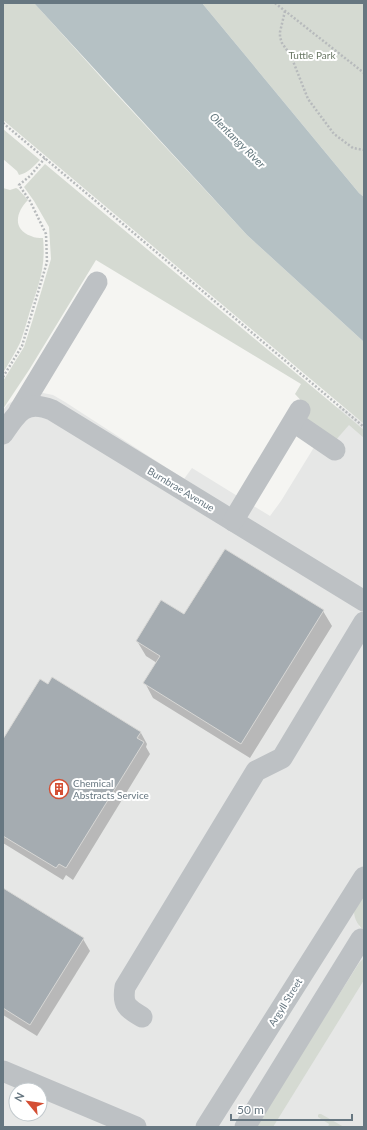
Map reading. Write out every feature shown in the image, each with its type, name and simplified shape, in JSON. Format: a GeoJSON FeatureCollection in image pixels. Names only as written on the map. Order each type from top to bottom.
{"type":"FeatureCollection","features":[{"type":"Feature","properties":{"kind":"street"},"geometry":{"type":"LineString","coordinates":[[3,434],[19,411],[97,282]]}},
{"type":"Feature","properties":{"kind":"street","name":"Burnbrae Avenue"},"geometry":{"type":"LineString","coordinates":[[19,411],[26,407],[35,406],[52,410],[364,601]]}},
{"type":"Feature","properties":{"kind":"street"},"geometry":{"type":"LineString","coordinates":[[233,521],[297,416],[335,450]]}},
{"type":"Feature","properties":{"kind":"street"},"geometry":{"type":"LineString","coordinates":[[142,1017],[126,1005],[124,997],[125,987],[256,772],[282,758],[364,622]]}},
{"type":"Feature","properties":{"kind":"street","name":"Argyll Street"},"geometry":{"type":"LineString","coordinates":[[206,1127],[364,877]]}},
{"type":"Feature","properties":{"kind":"street"},"geometry":{"type":"LineString","coordinates":[[244,1127],[363,940],[336,922]]}},
{"type":"Feature","properties":{"kind":"street"},"geometry":{"type":"LineString","coordinates":[[3,1071],[136,1127]]}},
{"type":"Feature","properties":{"kind":"path"},"geometry":{"type":"LineString","coordinates":[[275,3],[364,73]]}},
{"type":"Feature","properties":{"kind":"path"},"geometry":{"type":"LineString","coordinates":[[285,11],[280,37],[295,65],[308,99],[334,134],[353,148],[364,150]]}},
{"type":"Feature","properties":{"kind":"path"},"geometry":{"type":"LineString","coordinates":[[3,123],[364,427]]}},
{"type":"Feature","properties":{"kind":"path"},"geometry":{"type":"LineString","coordinates":[[3,377],[22,346],[47,262],[46,234],[30,201],[19,185],[30,176],[45,158]]}},
{"type":"Feature","properties":{"kind":"shaded area"},"geometry":{"type":"Polygon","coordinates":[[[38,392],[53,395],[184,479],[192,468],[270,516],[281,501],[340,405],[364,424],[364,892],[359,926],[364,930],[364,1127],[3,1127],[3,410],[8,404],[23,395],[38,392]]]}},
{"type":"Feature","properties":{"kind":"green space"},"geometry":{"type":"Polygon","coordinates":[[[3,3],[34,3],[247,235],[364,342],[364,424],[3,120],[3,3]]]}},
{"type":"Feature","properties":{"kind":"green space","name":"Tuttle Park"},"geometry":{"type":"Polygon","coordinates":[[[202,3],[364,3],[364,197],[359,193],[202,3]]]}},
{"type":"Feature","properties":{"kind":"green space"},"geometry":{"type":"Polygon","coordinates":[[[3,129],[40,160],[25,173],[19,175],[17,171],[3,159],[3,129]]]}},
{"type":"Feature","properties":{"kind":"green space"},"geometry":{"type":"Polygon","coordinates":[[[45,164],[364,430],[364,438],[349,425],[335,441],[305,421],[307,407],[295,394],[301,384],[96,260],[29,370],[3,409],[3,381],[24,347],[51,259],[49,227],[24,187],[45,164]]]}},
{"type":"Feature","properties":{"kind":"green space"},"geometry":{"type":"Polygon","coordinates":[[[3,188],[10,190],[16,188],[28,200],[19,215],[19,225],[25,233],[34,237],[43,238],[44,258],[41,275],[23,335],[3,373],[3,188]]]}},
{"type":"Feature","properties":{"kind":"green space"},"geometry":{"type":"Polygon","coordinates":[[[364,892],[364,930],[357,923],[354,910],[364,892]]]}},
{"type":"Feature","properties":{"kind":"green space"},"geometry":{"type":"Polygon","coordinates":[[[364,958],[364,980],[273,1127],[255,1127],[359,963],[364,958]]]}},
{"type":"Feature","properties":{"kind":"green space"},"geometry":{"type":"Polygon","coordinates":[[[319,1114],[344,1127],[328,1127],[329,1124],[318,1117],[319,1114]]]}},
{"type":"Feature","properties":{"kind":"water","name":"Olentangy River"},"geometry":{"type":"Polygon","coordinates":[[[34,3],[202,3],[359,193],[364,197],[364,342],[247,235],[34,3]]]}},
{"type":"Feature","properties":{"kind":"building"},"geometry":{"type":"Polygon","coordinates":[[[225,549],[324,610],[241,744],[143,683],[160,656],[136,641],[161,600],[184,614],[225,549]]]}},
{"type":"Feature","properties":{"kind":"building","name":"Chemical Abstracts Service"},"geometry":{"type":"Polygon","coordinates":[[[52,677],[141,732],[137,738],[144,742],[66,868],[59,864],[56,868],[3,836],[3,739],[40,679],[48,684],[52,677]]]}},
{"type":"Feature","properties":{"kind":"building"},"geometry":{"type":"Polygon","coordinates":[[[3,888],[84,938],[30,1025],[3,1008],[3,888]]]}},
{"type":"Feature","properties":{"kind":"place","name":"Chemical Abstracts Service"},"geometry":{"type":"Point","coordinates":[59,789]}}]}
